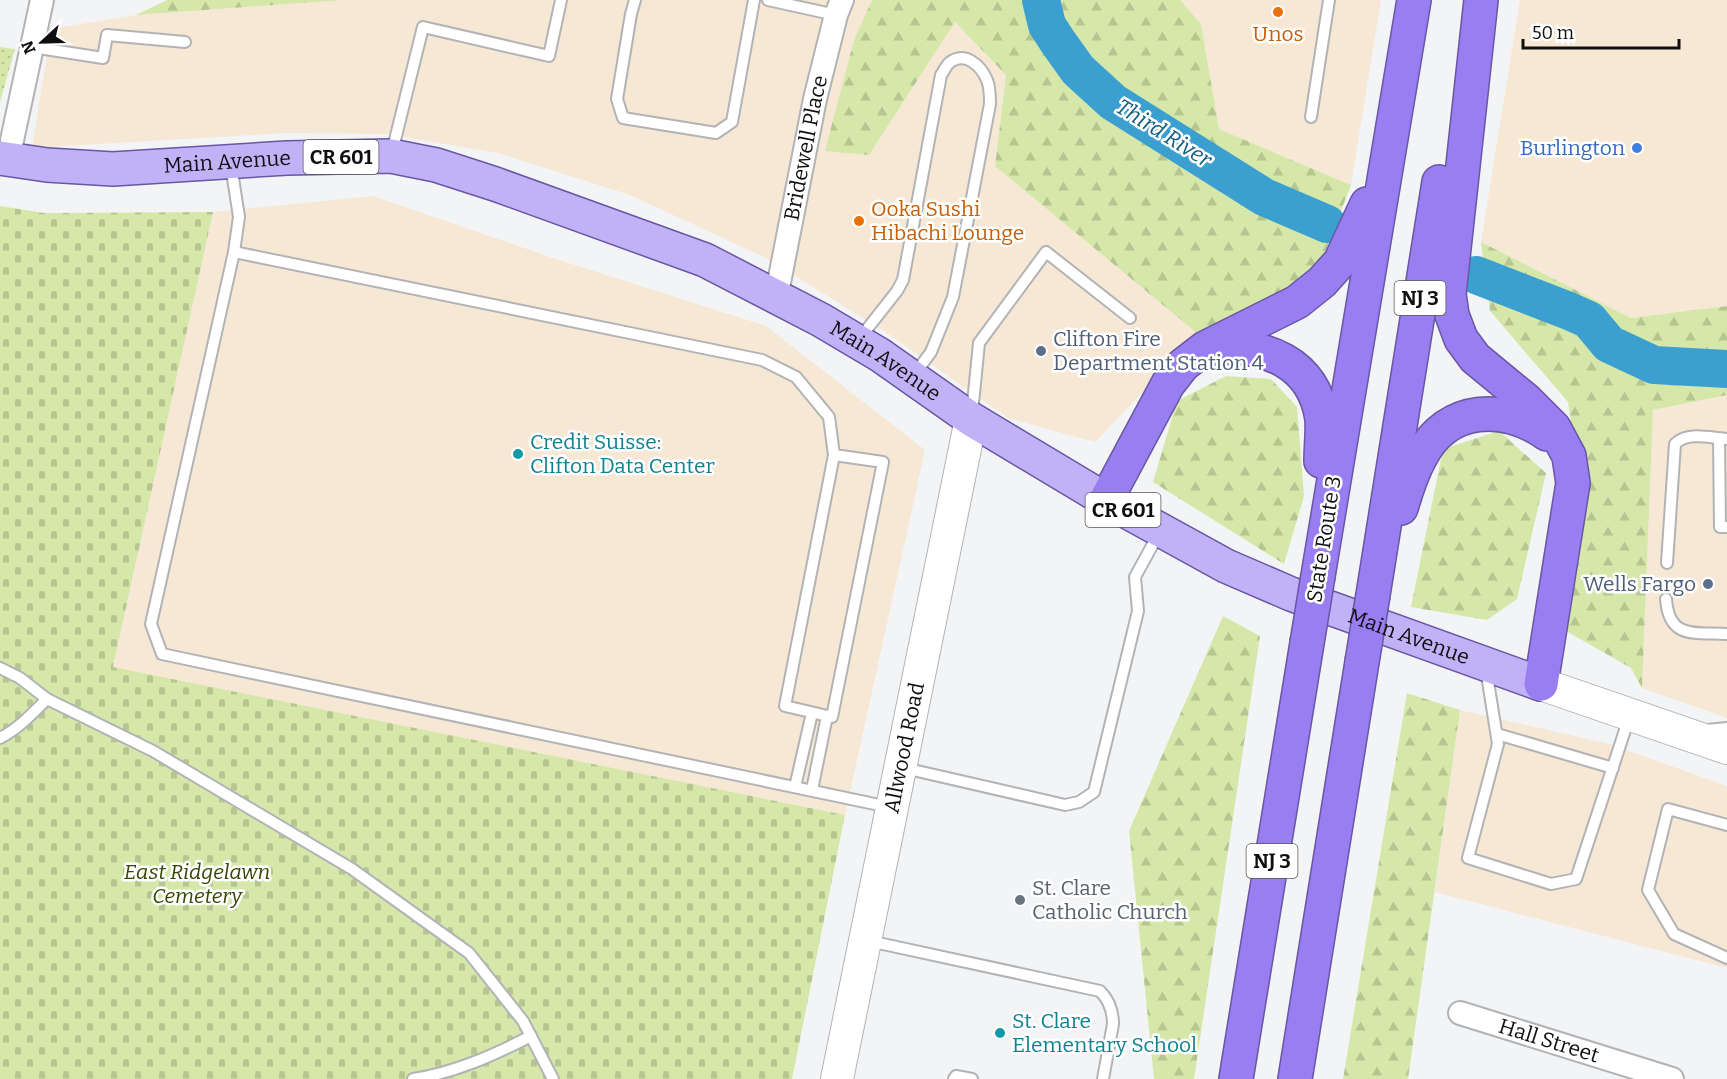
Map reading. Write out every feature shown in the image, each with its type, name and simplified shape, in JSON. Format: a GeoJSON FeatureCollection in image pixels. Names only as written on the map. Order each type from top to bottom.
{"type":"FeatureCollection","features":[{"type":"Feature","properties":{"kind":"highway","name":"State Route 3"},"geometry":{"type":"LineString","coordinates":[[1236,1079],[1414,0]]}},
{"type":"Feature","properties":{"kind":"highway","name":"NJ 3"},"geometry":{"type":"LineString","coordinates":[[1295,1079],[1467,0]]}},
{"type":"Feature","properties":{"kind":"highway"},"geometry":{"type":"LineString","coordinates":[[1481,0],[1450,267],[1449,294],[1452,315],[1461,339],[1474,358],[1526,400],[1554,428],[1569,456],[1573,483],[1541,684]]}},
{"type":"Feature","properties":{"kind":"highway"},"geometry":{"type":"LineString","coordinates":[[1106,500],[1168,384],[1183,365],[1205,348],[1297,302],[1322,282],[1340,262],[1388,154]]}},
{"type":"Feature","properties":{"kind":"highway"},"geometry":{"type":"LineString","coordinates":[[1205,348],[1252,347],[1276,355],[1299,371],[1315,393],[1322,419],[1318,576]]}},
{"type":"Feature","properties":{"kind":"highway"},"geometry":{"type":"LineString","coordinates":[[1373,595],[1403,501],[1421,455],[1438,433],[1458,420],[1479,413],[1504,414],[1532,423],[1553,437],[1569,456]]}},
{"type":"Feature","properties":{"kind":"main road","name":"Main Avenue"},"geometry":{"type":"LineString","coordinates":[[4,159],[47,165],[113,169],[287,158],[391,156],[436,165],[608,223],[705,260],[821,320],[971,419],[1106,500],[1226,566],[1291,594],[1727,748]]}},
{"type":"Feature","properties":{"kind":"main road","name":"Allwood Road"},"geometry":{"type":"LineString","coordinates":[[837,1079],[971,419]]}},
{"type":"Feature","properties":{"kind":"street"},"geometry":{"type":"LineString","coordinates":[[4,159],[42,0]]}},
{"type":"Feature","properties":{"kind":"street","name":"Bridewell Place"},"geometry":{"type":"LineString","coordinates":[[776,297],[815,99],[839,7]]}},
{"type":"Feature","properties":{"kind":"street","name":"Hall Street"},"geometry":{"type":"LineString","coordinates":[[1460,1013],[1672,1079]]}},
{"type":"Feature","properties":{"kind":"lane"},"geometry":{"type":"LineString","coordinates":[[391,156],[423,27],[549,56],[561,0]]}},
{"type":"Feature","properties":{"kind":"lane"},"geometry":{"type":"LineString","coordinates":[[635,0],[617,99],[623,118],[716,133],[732,122],[754,0]]}},
{"type":"Feature","properties":{"kind":"lane"},"geometry":{"type":"LineString","coordinates":[[768,0],[839,7]]}},
{"type":"Feature","properties":{"kind":"lane"},"geometry":{"type":"LineString","coordinates":[[1311,117],[1329,0]]}},
{"type":"Feature","properties":{"kind":"lane"},"geometry":{"type":"LineString","coordinates":[[32,47],[103,58],[107,35],[185,42]]}},
{"type":"Feature","properties":{"kind":"lane"},"geometry":{"type":"LineString","coordinates":[[857,342],[903,280],[941,75],[949,63],[957,59],[964,58],[973,61],[987,80],[990,104],[953,297],[931,352],[912,378]]}},
{"type":"Feature","properties":{"kind":"lane"},"geometry":{"type":"LineString","coordinates":[[230,162],[239,217],[234,252],[151,624],[162,654],[892,807]]}},
{"type":"Feature","properties":{"kind":"lane"},"geometry":{"type":"LineString","coordinates":[[234,252],[762,360],[795,377],[829,417],[834,455],[785,706],[832,717],[883,462],[834,455]]}},
{"type":"Feature","properties":{"kind":"lane"},"geometry":{"type":"LineString","coordinates":[[971,419],[978,343],[1046,252],[1130,318]]}},
{"type":"Feature","properties":{"kind":"lane"},"geometry":{"type":"LineString","coordinates":[[1667,563],[1675,444],[1681,438],[1689,436],[1723,439],[1720,527],[1727,527]]}},
{"type":"Feature","properties":{"kind":"lane"},"geometry":{"type":"LineString","coordinates":[[901,767],[1065,805],[1079,802],[1094,792],[1138,611],[1135,577],[1161,531]]}},
{"type":"Feature","properties":{"kind":"lane"},"geometry":{"type":"LineString","coordinates":[[1666,599],[1667,612],[1672,623],[1683,631],[1727,634]]}},
{"type":"Feature","properties":{"kind":"lane"},"geometry":{"type":"LineString","coordinates":[[1486,664],[1498,744],[1468,858],[1551,884],[1576,879],[1613,768],[1644,720],[1711,730],[1727,728]]}},
{"type":"Feature","properties":{"kind":"lane"},"geometry":{"type":"LineString","coordinates":[[0,668],[20,678],[47,699],[153,751],[351,869],[469,953],[523,1022],[553,1079]]}},
{"type":"Feature","properties":{"kind":"lane"},"geometry":{"type":"LineString","coordinates":[[0,738],[8,734],[47,699]]}},
{"type":"Feature","properties":{"kind":"lane"},"geometry":{"type":"LineString","coordinates":[[795,787],[812,712]]}},
{"type":"Feature","properties":{"kind":"lane"},"geometry":{"type":"LineString","coordinates":[[812,790],[827,716]]}},
{"type":"Feature","properties":{"kind":"lane"},"geometry":{"type":"LineString","coordinates":[[1497,734],[1613,768]]}},
{"type":"Feature","properties":{"kind":"lane"},"geometry":{"type":"LineString","coordinates":[[1727,825],[1668,809],[1648,890],[1674,934],[1727,958]]}},
{"type":"Feature","properties":{"kind":"lane"},"geometry":{"type":"LineString","coordinates":[[866,940],[1100,991],[1107,998],[1113,1016],[1103,1079]]}},
{"type":"Feature","properties":{"kind":"lane"},"geometry":{"type":"LineString","coordinates":[[413,1079],[433,1076],[497,1053],[531,1036]]}},
{"type":"Feature","properties":{"kind":"lane"},"geometry":{"type":"LineString","coordinates":[[954,1079],[956,1076],[972,1079]]}},
{"type":"Feature","properties":{"kind":"shaded area"},"geometry":{"type":"Polygon","coordinates":[[[344,0],[872,0],[854,40],[869,155],[955,22],[1006,75],[995,166],[1198,334],[1095,442],[1008,418],[881,329],[766,258],[630,195],[498,153],[386,134],[286,133],[32,148],[51,29],[136,15],[344,0]]]}},
{"type":"Feature","properties":{"kind":"shaded area"},"geometry":{"type":"Polygon","coordinates":[[[1180,0],[1381,0],[1351,185],[1219,129],[1201,24],[1180,0]]]}},
{"type":"Feature","properties":{"kind":"shaded area"},"geometry":{"type":"Polygon","coordinates":[[[1520,0],[1727,0],[1727,306],[1631,318],[1481,242],[1520,0]]]}},
{"type":"Feature","properties":{"kind":"shaded area"},"geometry":{"type":"Polygon","coordinates":[[[373,196],[559,260],[766,326],[925,450],[845,815],[113,668],[213,212],[373,196]]]}},
{"type":"Feature","properties":{"kind":"shaded area"},"geometry":{"type":"Polygon","coordinates":[[[1727,395],[1727,718],[1642,688],[1653,410],[1727,395]]]}},
{"type":"Feature","properties":{"kind":"shaded area"},"geometry":{"type":"Polygon","coordinates":[[[1460,710],[1609,744],[1727,786],[1727,968],[1435,892],[1460,710]]]}},
{"type":"Feature","properties":{"kind":"green space"},"geometry":{"type":"Polygon","coordinates":[[[167,0],[344,0],[136,15],[167,0]]]}},
{"type":"Feature","properties":{"kind":"green space"},"geometry":{"type":"Polygon","coordinates":[[[872,0],[1180,0],[1201,24],[1219,129],[1351,185],[1321,263],[1302,290],[1198,334],[995,166],[1006,75],[955,22],[869,155],[825,151],[854,40],[872,0]]]}},
{"type":"Feature","properties":{"kind":"green space"},"geometry":{"type":"Polygon","coordinates":[[[0,47],[15,49],[0,102],[0,47]]]}},
{"type":"Feature","properties":{"kind":"green space","name":"East Ridgelawn Cemetery"},"geometry":{"type":"Polygon","coordinates":[[[0,206],[44,213],[213,212],[113,667],[845,815],[792,1079],[0,1079],[0,206]]]}},
{"type":"Feature","properties":{"kind":"green space"},"geometry":{"type":"Polygon","coordinates":[[[1481,242],[1631,318],[1727,306],[1727,395],[1653,410],[1642,688],[1631,668],[1566,631],[1579,477],[1568,402],[1490,311],[1481,242]]]}},
{"type":"Feature","properties":{"kind":"green space"},"geometry":{"type":"Polygon","coordinates":[[[1226,376],[1271,379],[1297,407],[1304,496],[1284,564],[1153,482],[1177,401],[1226,376]]]}},
{"type":"Feature","properties":{"kind":"green space"},"geometry":{"type":"Polygon","coordinates":[[[1499,431],[1546,473],[1517,599],[1487,620],[1411,607],[1443,449],[1499,431]]]}},
{"type":"Feature","properties":{"kind":"green space"},"geometry":{"type":"Polygon","coordinates":[[[1223,616],[1260,636],[1194,1079],[1154,1079],[1129,831],[1223,616]]]}},
{"type":"Feature","properties":{"kind":"green space"},"geometry":{"type":"Polygon","coordinates":[[[1407,693],[1460,710],[1408,1079],[1343,1079],[1407,693]]]}},
{"type":"Feature","properties":{"kind":"waterway","name":"Third River"},"geometry":{"type":"LineString","coordinates":[[1041,0],[1047,25],[1058,42],[1078,70],[1113,102],[1264,197],[1327,224]]}},
{"type":"Feature","properties":{"kind":"waterway","name":"Third River"},"geometry":{"type":"LineString","coordinates":[[1476,275],[1589,320],[1609,344],[1654,365],[1727,369]]}},
{"type":"Feature","properties":{"kind":"place","name":"Unos"},"geometry":{"type":"Point","coordinates":[1278,12]}},
{"type":"Feature","properties":{"kind":"place","name":"Burlington"},"geometry":{"type":"Point","coordinates":[1637,148]}},
{"type":"Feature","properties":{"kind":"place","name":"Ooka Sushi Hibachi Lounge"},"geometry":{"type":"Point","coordinates":[859,221]}},
{"type":"Feature","properties":{"kind":"place","name":"Clifton Fire Department Station 4"},"geometry":{"type":"Point","coordinates":[1041,351]}},
{"type":"Feature","properties":{"kind":"place","name":"Credit Suisse: Clifton Data Center"},"geometry":{"type":"Point","coordinates":[518,454]}},
{"type":"Feature","properties":{"kind":"place","name":"Wells Fargo"},"geometry":{"type":"Point","coordinates":[1708,584]}},
{"type":"Feature","properties":{"kind":"place","name":"St. Clare Catholic Church"},"geometry":{"type":"Point","coordinates":[1020,900]}},
{"type":"Feature","properties":{"kind":"place","name":"St. Clare Elementary School"},"geometry":{"type":"Point","coordinates":[1000,1033]}}]}
